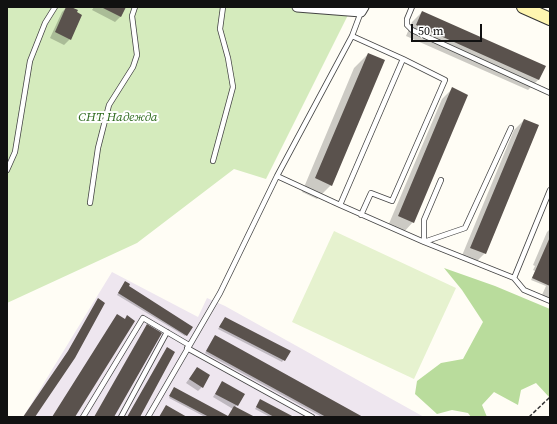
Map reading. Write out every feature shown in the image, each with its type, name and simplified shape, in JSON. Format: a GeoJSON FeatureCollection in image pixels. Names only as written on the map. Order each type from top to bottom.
{"type":"FeatureCollection","features":[{"type":"Feature","properties":{"kind":"street"},"geometry":{"type":"LineString","coordinates":[[297,7],[363,10]]}},
{"type":"Feature","properties":{"kind":"street"},"geometry":{"type":"LineString","coordinates":[[523,7],[550,19]]}},
{"type":"Feature","properties":{"kind":"lane"},"geometry":{"type":"LineString","coordinates":[[7,170],[15,152],[30,61],[45,23],[55,7]]}},
{"type":"Feature","properties":{"kind":"lane"},"geometry":{"type":"LineString","coordinates":[[90,203],[98,148],[109,105],[133,67],[137,54],[132,16],[135,7]]}},
{"type":"Feature","properties":{"kind":"lane"},"geometry":{"type":"LineString","coordinates":[[213,161],[233,87],[228,58],[220,29],[223,7]]}},
{"type":"Feature","properties":{"kind":"lane"},"geometry":{"type":"LineString","coordinates":[[412,7],[407,19],[407,25],[412,30],[550,93]]}},
{"type":"Feature","properties":{"kind":"lane"},"geometry":{"type":"LineString","coordinates":[[148,417],[220,293],[277,176],[352,36],[363,10]]}},
{"type":"Feature","properties":{"kind":"lane"},"geometry":{"type":"LineString","coordinates":[[352,36],[445,80],[392,201],[371,193],[361,215]]}},
{"type":"Feature","properties":{"kind":"lane"},"geometry":{"type":"LineString","coordinates":[[340,205],[402,59]]}},
{"type":"Feature","properties":{"kind":"lane"},"geometry":{"type":"LineString","coordinates":[[424,242],[465,228],[511,128]]}},
{"type":"Feature","properties":{"kind":"lane"},"geometry":{"type":"LineString","coordinates":[[277,176],[361,215],[514,278],[524,290],[550,301]]}},
{"type":"Feature","properties":{"kind":"lane"},"geometry":{"type":"LineString","coordinates":[[424,242],[424,220],[442,180]]}},
{"type":"Feature","properties":{"kind":"lane"},"geometry":{"type":"LineString","coordinates":[[514,278],[550,190]]}},
{"type":"Feature","properties":{"kind":"lane"},"geometry":{"type":"LineString","coordinates":[[83,417],[143,318],[188,346],[312,417]]}},
{"type":"Feature","properties":{"kind":"lane"},"geometry":{"type":"LineString","coordinates":[[120,417],[167,332]]}},
{"type":"Feature","properties":{"kind":"path"},"geometry":{"type":"LineString","coordinates":[[529,417],[550,397]]}},
{"type":"Feature","properties":{"kind":"shaded area"},"geometry":{"type":"Polygon","coordinates":[[[112,272],[198,317],[207,298],[225,306],[424,417],[23,417],[112,272]]]}},
{"type":"Feature","properties":{"kind":"green space","name":"СНТ Надежда"},"geometry":{"type":"Polygon","coordinates":[[[7,7],[352,7],[266,179],[234,169],[137,243],[7,303],[7,7]]]}},
{"type":"Feature","properties":{"kind":"green space"},"geometry":{"type":"Polygon","coordinates":[[[334,231],[456,288],[414,379],[292,322],[334,231]]]}},
{"type":"Feature","properties":{"kind":"green space"},"geometry":{"type":"Polygon","coordinates":[[[444,268],[495,286],[550,309],[550,398],[536,383],[521,390],[518,405],[494,392],[482,405],[487,417],[471,417],[468,413],[452,410],[437,414],[415,394],[417,381],[441,363],[463,359],[483,322],[462,290],[444,268]]]}},
{"type":"Feature","properties":{"kind":"building"},"geometry":{"type":"Polygon","coordinates":[[[66,7],[71,7],[78,10],[77,12],[82,15],[71,40],[55,32],[66,7]]]}},
{"type":"Feature","properties":{"kind":"building"},"geometry":{"type":"Polygon","coordinates":[[[101,7],[126,7],[121,17],[101,7]]]}},
{"type":"Feature","properties":{"kind":"building"},"geometry":{"type":"Polygon","coordinates":[[[422,11],[546,66],[539,80],[416,25],[422,11]]]}},
{"type":"Feature","properties":{"kind":"building"},"geometry":{"type":"Polygon","coordinates":[[[368,53],[385,60],[332,186],[315,178],[368,53]]]}},
{"type":"Feature","properties":{"kind":"building"},"geometry":{"type":"Polygon","coordinates":[[[452,87],[468,95],[414,223],[398,216],[452,87]]]}},
{"type":"Feature","properties":{"kind":"building"},"geometry":{"type":"Polygon","coordinates":[[[524,119],[539,125],[486,254],[470,248],[524,119]]]}},
{"type":"Feature","properties":{"kind":"building"},"geometry":{"type":"Polygon","coordinates":[[[550,237],[550,286],[532,278],[550,237]]]}},
{"type":"Feature","properties":{"kind":"building"},"geometry":{"type":"Polygon","coordinates":[[[125,281],[130,284],[129,286],[193,327],[187,336],[118,293],[125,281]]]}},
{"type":"Feature","properties":{"kind":"building"},"geometry":{"type":"Polygon","coordinates":[[[98,298],[105,303],[75,358],[35,417],[23,417],[68,351],[98,298]]]}},
{"type":"Feature","properties":{"kind":"building"},"geometry":{"type":"Polygon","coordinates":[[[117,314],[125,319],[127,315],[135,321],[75,417],[52,417],[117,314]]]}},
{"type":"Feature","properties":{"kind":"building"},"geometry":{"type":"Polygon","coordinates":[[[225,317],[291,351],[285,361],[219,327],[225,317]]]}},
{"type":"Feature","properties":{"kind":"building"},"geometry":{"type":"Polygon","coordinates":[[[147,324],[162,333],[114,417],[94,417],[147,324]]]}},
{"type":"Feature","properties":{"kind":"building"},"geometry":{"type":"Polygon","coordinates":[[[215,335],[363,417],[326,417],[206,351],[215,335]]]}},
{"type":"Feature","properties":{"kind":"building"},"geometry":{"type":"Polygon","coordinates":[[[167,347],[175,352],[140,417],[127,417],[167,347]]]}},
{"type":"Feature","properties":{"kind":"building"},"geometry":{"type":"Polygon","coordinates":[[[197,367],[210,375],[203,388],[189,379],[197,367]]]}},
{"type":"Feature","properties":{"kind":"building"},"geometry":{"type":"Polygon","coordinates":[[[222,381],[245,394],[238,406],[215,394],[222,381]]]}},
{"type":"Feature","properties":{"kind":"building"},"geometry":{"type":"Polygon","coordinates":[[[174,387],[228,416],[234,406],[255,417],[209,417],[169,396],[174,387]]]}},
{"type":"Feature","properties":{"kind":"building"},"geometry":{"type":"Polygon","coordinates":[[[260,399],[294,417],[274,417],[256,407],[260,399]]]}},
{"type":"Feature","properties":{"kind":"building"},"geometry":{"type":"Polygon","coordinates":[[[166,405],[187,417],[159,417],[166,405]]]}}]}
